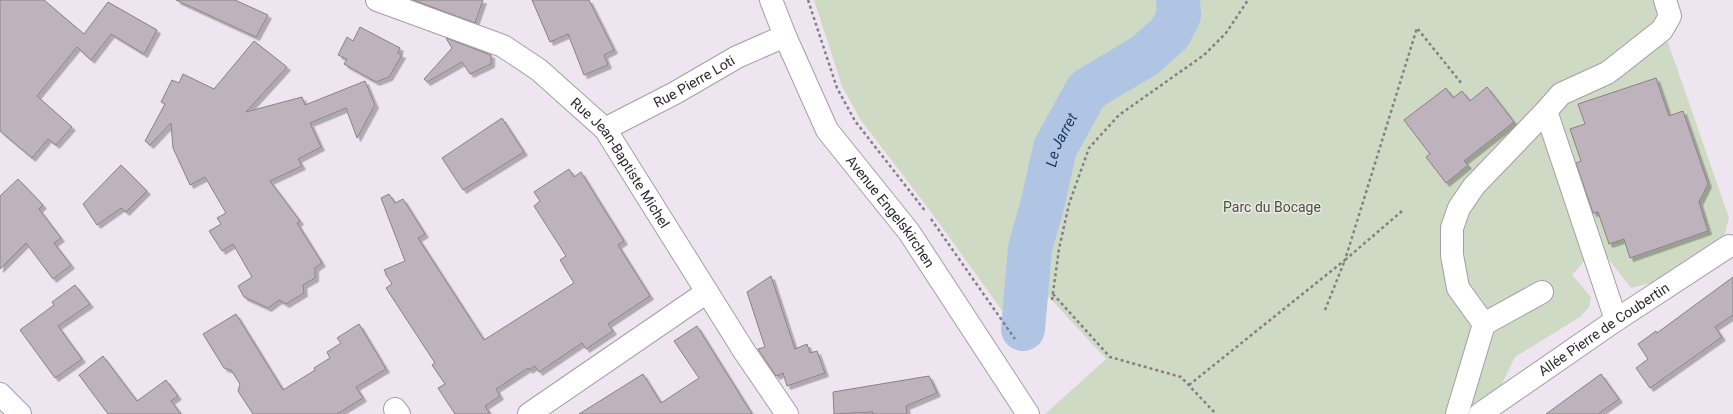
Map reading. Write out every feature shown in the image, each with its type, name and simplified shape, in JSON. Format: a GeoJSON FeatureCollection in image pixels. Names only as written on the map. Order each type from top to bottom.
{"type":"FeatureCollection","features":[{"type":"Feature","properties":{"kind":"street","name":"Rue Jean-Baptiste Michel"},"geometry":{"type":"LineString","coordinates":[[377,0],[503,46],[539,70],[605,129],[744,351],[786,414]]}},
{"type":"Feature","properties":{"kind":"street","name":"Avenue Engelskirchen"},"geometry":{"type":"LineString","coordinates":[[771,0],[785,36],[827,130],[909,232],[1028,414]]}},
{"type":"Feature","properties":{"kind":"street"},"geometry":{"type":"LineString","coordinates":[[1484,324],[1458,288],[1452,255],[1452,228],[1459,208],[1474,186],[1561,94],[1607,73],[1662,30],[1670,16],[1665,0]]}},
{"type":"Feature","properties":{"kind":"street","name":"Rue Pierre Loti"},"geometry":{"type":"LineString","coordinates":[[605,129],[675,93],[737,57],[785,36]]}},
{"type":"Feature","properties":{"kind":"street"},"geometry":{"type":"LineString","coordinates":[[1546,111],[1616,320]]}},
{"type":"Feature","properties":{"kind":"street","name":"Allée Pierre de Coubertin"},"geometry":{"type":"LineString","coordinates":[[1480,414],[1616,320],[1729,246]]}},
{"type":"Feature","properties":{"kind":"street"},"geometry":{"type":"LineString","coordinates":[[529,414],[707,292]]}},
{"type":"Feature","properties":{"kind":"street"},"geometry":{"type":"LineString","coordinates":[[1457,414],[1484,324],[1542,292]]}},
{"type":"Feature","properties":{"kind":"street"},"geometry":{"type":"LineString","coordinates":[[0,394],[20,414]]}},
{"type":"Feature","properties":{"kind":"path"},"geometry":{"type":"LineString","coordinates":[[808,0],[837,88],[855,121],[931,219],[1015,339]]}},
{"type":"Feature","properties":{"kind":"path"},"geometry":{"type":"LineString","coordinates":[[1052,300],[1059,249],[1069,204],[1089,148],[1119,115],[1204,55],[1226,33],[1248,0]]}},
{"type":"Feature","properties":{"kind":"path"},"geometry":{"type":"LineString","coordinates":[[1325,310],[1345,260],[1416,28],[1462,84]]}},
{"type":"Feature","properties":{"kind":"path"},"geometry":{"type":"LineString","coordinates":[[1188,386],[1345,260],[1402,211]]}},
{"type":"Feature","properties":{"kind":"path"},"geometry":{"type":"LineString","coordinates":[[1053,294],[1110,357],[1181,377],[1216,414]]}},
{"type":"Feature","properties":{"kind":"green space","name":"Parc du Bocage"},"geometry":{"type":"Polygon","coordinates":[[[814,0],[1665,0],[1663,28],[1729,218],[1723,241],[1663,280],[1631,288],[1600,248],[1585,260],[1572,275],[1591,297],[1589,307],[1580,317],[1515,357],[1499,390],[1464,414],[1045,414],[1106,359],[1049,297],[1034,326],[1029,331],[1019,334],[931,212],[860,119],[842,86],[814,0]]]}},
{"type":"Feature","properties":{"kind":"building"},"geometry":{"type":"Polygon","coordinates":[[[0,0],[44,0],[84,34],[108,2],[157,30],[144,54],[111,34],[91,60],[77,47],[37,96],[72,127],[56,145],[48,139],[32,158],[0,131],[0,0]]]}},
{"type":"Feature","properties":{"kind":"building"},"geometry":{"type":"Polygon","coordinates":[[[176,0],[235,0],[268,15],[256,37],[176,0]]]}},
{"type":"Feature","properties":{"kind":"building"},"geometry":{"type":"Polygon","coordinates":[[[413,0],[483,0],[475,23],[413,0]]]}},
{"type":"Feature","properties":{"kind":"building"},"geometry":{"type":"Polygon","coordinates":[[[532,0],[589,0],[614,50],[604,55],[608,65],[584,75],[568,34],[550,42],[532,0]]]}},
{"type":"Feature","properties":{"kind":"building"},"geometry":{"type":"Polygon","coordinates":[[[360,27],[400,48],[398,53],[402,55],[389,77],[376,82],[344,64],[347,59],[338,55],[347,37],[353,41],[360,27]]]}},
{"type":"Feature","properties":{"kind":"building"},"geometry":{"type":"Polygon","coordinates":[[[446,38],[491,55],[491,64],[470,74],[462,62],[427,82],[424,79],[452,48],[446,38]]]}},
{"type":"Feature","properties":{"kind":"building"},"geometry":{"type":"Polygon","coordinates":[[[254,41],[287,67],[246,112],[302,97],[305,105],[365,81],[375,105],[357,138],[346,108],[310,123],[321,147],[298,159],[302,166],[270,181],[300,221],[297,223],[322,263],[315,268],[315,278],[303,285],[304,293],[286,304],[279,300],[268,308],[244,297],[238,286],[252,277],[233,244],[222,251],[209,231],[221,224],[217,218],[226,213],[205,177],[190,185],[173,148],[171,123],[150,145],[145,141],[165,104],[161,102],[172,80],[179,83],[183,74],[214,89],[254,41]]]}},
{"type":"Feature","properties":{"kind":"building"},"geometry":{"type":"Polygon","coordinates":[[[1656,78],[1669,116],[1683,111],[1708,184],[1699,202],[1708,231],[1630,258],[1624,239],[1609,244],[1598,212],[1593,213],[1576,163],[1581,161],[1570,129],[1585,124],[1578,104],[1656,78]]]}},
{"type":"Feature","properties":{"kind":"building"},"geometry":{"type":"Polygon","coordinates":[[[1487,87],[1514,122],[1464,161],[1468,165],[1446,183],[1426,157],[1430,154],[1404,120],[1446,88],[1453,98],[1462,91],[1470,101],[1487,87]]]}},
{"type":"Feature","properties":{"kind":"building"},"geometry":{"type":"Polygon","coordinates":[[[502,118],[524,152],[463,190],[442,158],[502,118]]]}},
{"type":"Feature","properties":{"kind":"building"},"geometry":{"type":"Polygon","coordinates":[[[121,165],[147,191],[126,212],[121,208],[97,225],[83,204],[121,165]]]}},
{"type":"Feature","properties":{"kind":"building"},"geometry":{"type":"Polygon","coordinates":[[[569,169],[574,177],[581,172],[624,241],[618,245],[650,296],[608,324],[613,331],[586,349],[582,343],[539,372],[535,366],[529,370],[528,368],[496,389],[500,396],[485,406],[490,414],[455,414],[438,388],[445,384],[432,365],[435,363],[386,288],[392,284],[384,270],[405,261],[381,198],[389,194],[395,203],[403,199],[425,234],[418,238],[484,340],[574,283],[560,260],[566,256],[534,206],[540,201],[534,192],[569,169]]]}},
{"type":"Feature","properties":{"kind":"building"},"geometry":{"type":"Polygon","coordinates":[[[18,179],[43,205],[39,209],[61,238],[54,243],[71,265],[53,279],[26,243],[0,269],[0,196],[18,179]]]}},
{"type":"Feature","properties":{"kind":"building"},"geometry":{"type":"Polygon","coordinates":[[[771,276],[795,349],[807,344],[810,353],[817,351],[825,373],[787,386],[783,373],[776,376],[758,349],[765,347],[747,292],[771,276]]]}},
{"type":"Feature","properties":{"kind":"building"},"geometry":{"type":"Polygon","coordinates":[[[1733,277],[1733,315],[1715,327],[1722,337],[1650,388],[1636,368],[1648,359],[1638,344],[1656,331],[1657,333],[1733,277]]]}},
{"type":"Feature","properties":{"kind":"building"},"geometry":{"type":"Polygon","coordinates":[[[75,285],[90,304],[58,326],[82,359],[55,378],[20,330],[54,305],[52,302],[75,285]]]}},
{"type":"Feature","properties":{"kind":"building"},"geometry":{"type":"Polygon","coordinates":[[[236,314],[283,390],[315,370],[314,368],[330,358],[327,352],[341,343],[337,338],[359,324],[386,369],[356,387],[363,398],[337,414],[253,414],[238,391],[240,384],[231,370],[224,368],[203,334],[236,314]]]}},
{"type":"Feature","properties":{"kind":"building"},"geometry":{"type":"Polygon","coordinates":[[[697,326],[752,414],[579,414],[643,374],[661,403],[699,378],[674,341],[697,326]]]}},
{"type":"Feature","properties":{"kind":"building"},"geometry":{"type":"Polygon","coordinates":[[[103,356],[137,401],[166,380],[178,396],[171,401],[181,414],[108,414],[79,375],[103,356]]]}},
{"type":"Feature","properties":{"kind":"building"},"geometry":{"type":"Polygon","coordinates":[[[1601,374],[1619,399],[1598,414],[1546,414],[1601,374]]]}},
{"type":"Feature","properties":{"kind":"building"},"geometry":{"type":"Polygon","coordinates":[[[929,376],[937,393],[906,406],[907,414],[873,414],[873,412],[834,414],[833,392],[929,376]]]}},
{"type":"Feature","properties":{"kind":"waterway","name":"Le Jarret"},"geometry":{"type":"LineString","coordinates":[[1023,329],[1030,248],[1042,206],[1055,148],[1087,90],[1144,56],[1170,33],[1179,15],[1178,0]]}}]}
